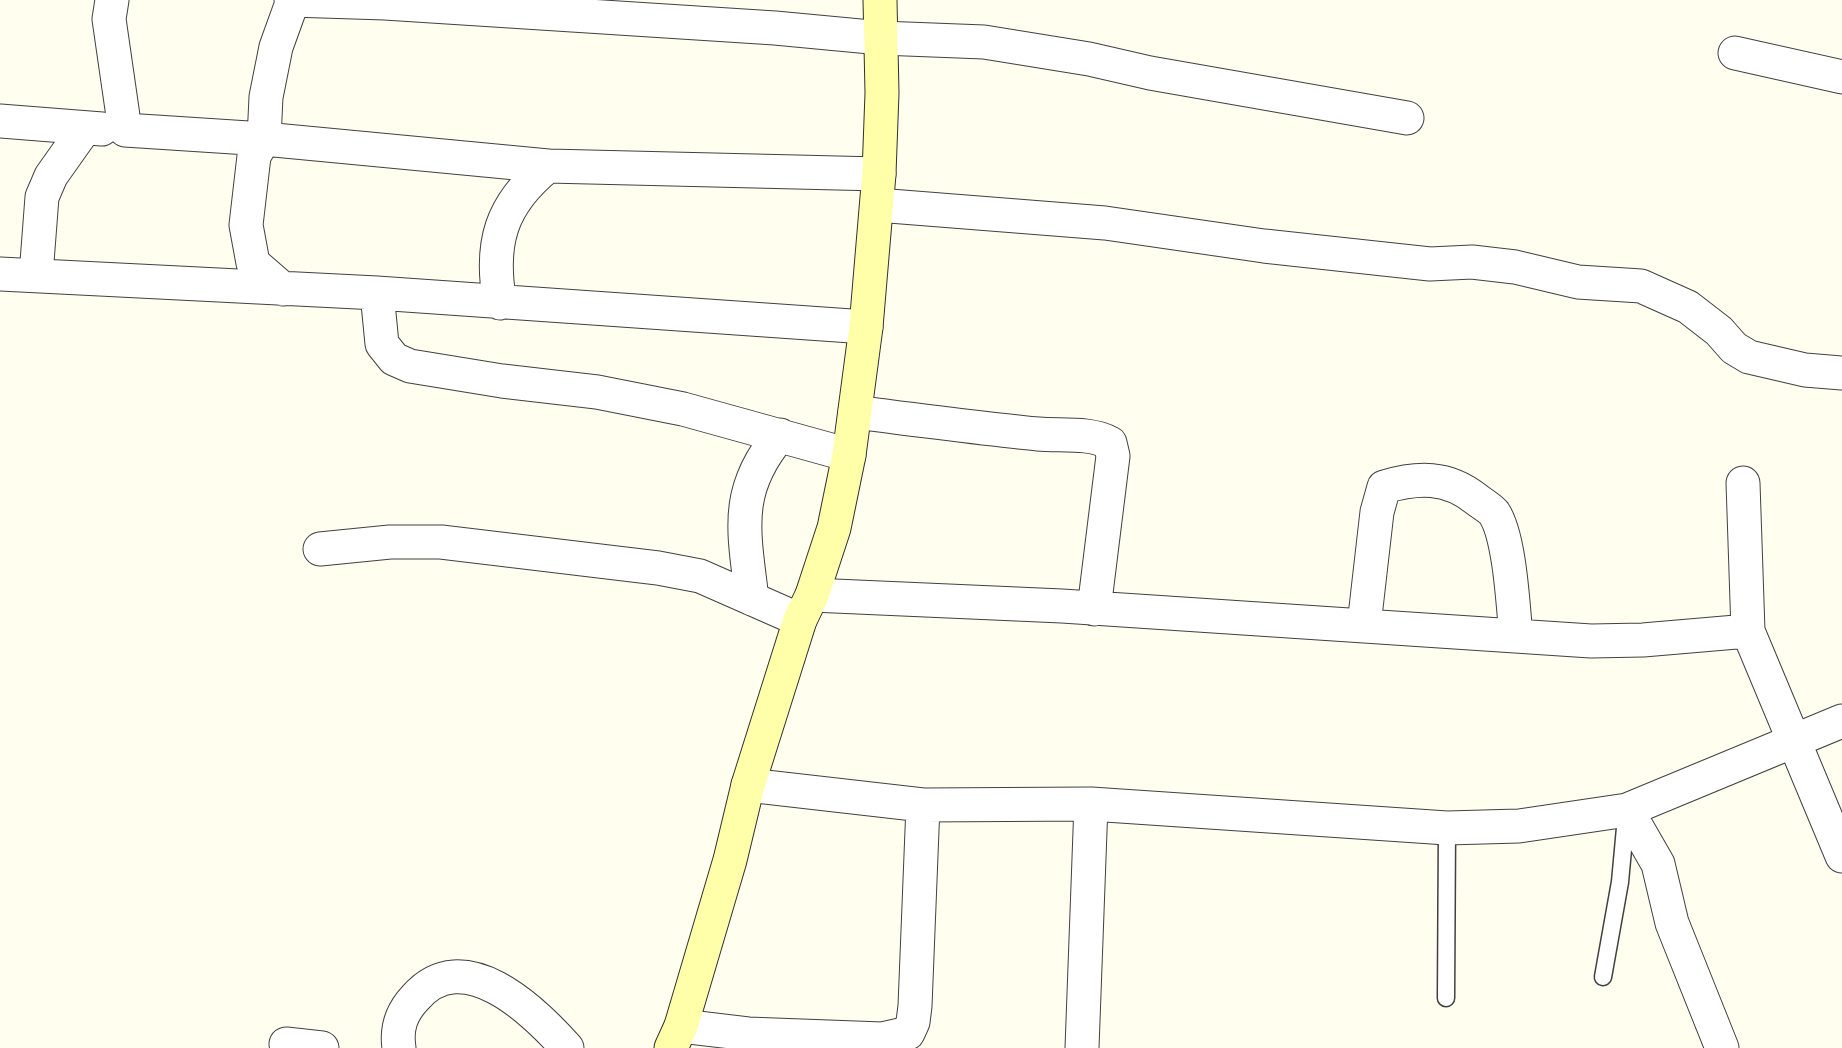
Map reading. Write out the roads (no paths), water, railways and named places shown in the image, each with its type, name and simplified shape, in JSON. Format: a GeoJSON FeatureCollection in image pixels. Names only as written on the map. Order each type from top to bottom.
{"type":"FeatureCollection","features":[{"type":"Feature","properties":{"kind":"street"},"geometry":{"type":"LineString","coordinates":[[112,0],[110,19],[125,130]]}},
{"type":"Feature","properties":{"kind":"street"},"geometry":{"type":"LineString","coordinates":[[283,289],[253,263],[247,235],[249,188],[254,156],[264,139],[266,97],[276,47],[292,0],[385,3],[775,28],[881,38],[984,42],[1089,59],[1150,73],[1407,118]]}},
{"type":"Feature","properties":{"kind":"street"},"geometry":{"type":"LineString","coordinates":[[880,0],[878,190],[866,327],[849,455],[834,528],[747,785],[730,860],[676,1037],[748,1034],[882,1040],[908,1033],[913,1022],[915,1006],[923,805]]}},
{"type":"Feature","properties":{"kind":"street"},"geometry":{"type":"LineString","coordinates":[[1735,53],[1842,77]]}},
{"type":"Feature","properties":{"kind":"street"},"geometry":{"type":"LineString","coordinates":[[0,121],[264,139],[548,165],[878,190],[1264,246],[1430,264],[1472,262],[1515,267],[1578,282],[1641,286],[1688,307],[1719,331],[1734,348],[1749,357],[1805,370],[1842,373]]}},
{"type":"Feature","properties":{"kind":"street"},"geometry":{"type":"LineString","coordinates":[[36,275],[42,197],[51,176],[85,128]]}},
{"type":"Feature","properties":{"kind":"street"},"geometry":{"type":"LineString","coordinates":[[500,303],[494,273],[496,245],[507,211],[525,184],[548,165]]}},
{"type":"Feature","properties":{"kind":"street"},"geometry":{"type":"LineString","coordinates":[[0,274],[377,293],[866,327]]}},
{"type":"Feature","properties":{"kind":"street"},"geometry":{"type":"LineString","coordinates":[[377,293],[382,344],[394,359],[410,366],[502,381],[597,392],[683,409],[849,455]]}},
{"type":"Feature","properties":{"kind":"street"},"geometry":{"type":"LineString","coordinates":[[855,412],[971,428],[1100,437],[1110,443],[1113,456],[1094,609]]}},
{"type":"Feature","properties":{"kind":"street"},"geometry":{"type":"LineString","coordinates":[[752,598],[745,539],[745,500],[761,458],[780,435]]}},
{"type":"Feature","properties":{"kind":"street"},"geometry":{"type":"LineString","coordinates":[[1364,625],[1377,512],[1384,487],[1411,479],[1437,479],[1464,489],[1494,513],[1504,545],[1516,636]]}},
{"type":"Feature","properties":{"kind":"street"},"geometry":{"type":"LineString","coordinates":[[1743,483],[1748,631],[1842,856]]}},
{"type":"Feature","properties":{"kind":"street"},"geometry":{"type":"LineString","coordinates":[[320,549],[390,542],[441,542],[700,576],[752,598],[806,607],[1094,609],[1516,636],[1643,640],[1748,631]]}},
{"type":"Feature","properties":{"kind":"street"},"geometry":{"type":"LineString","coordinates":[[747,785],[923,805],[1091,804],[1447,828],[1519,826],[1627,810],[1842,721]]}},
{"type":"Feature","properties":{"kind":"street"},"geometry":{"type":"LineString","coordinates":[[1082,1048],[1091,804]]}},
{"type":"Feature","properties":{"kind":"street"},"geometry":{"type":"LineString","coordinates":[[1627,810],[1658,864],[1672,923],[1722,1048]]}},
{"type":"Feature","properties":{"kind":"street"},"geometry":{"type":"LineString","coordinates":[[394,1042],[398,1023],[422,990],[442,979],[465,977],[494,987],[529,1009],[567,1048]]}},
{"type":"Feature","properties":{"kind":"street"},"geometry":{"type":"LineString","coordinates":[[286,1044],[322,1048]]}},
{"type":"Feature","properties":{"kind":"lane"},"geometry":{"type":"LineString","coordinates":[[1603,977],[1620,882],[1627,810]]}},
{"type":"Feature","properties":{"kind":"lane"},"geometry":{"type":"LineString","coordinates":[[1446,998],[1447,828]]}}]}
